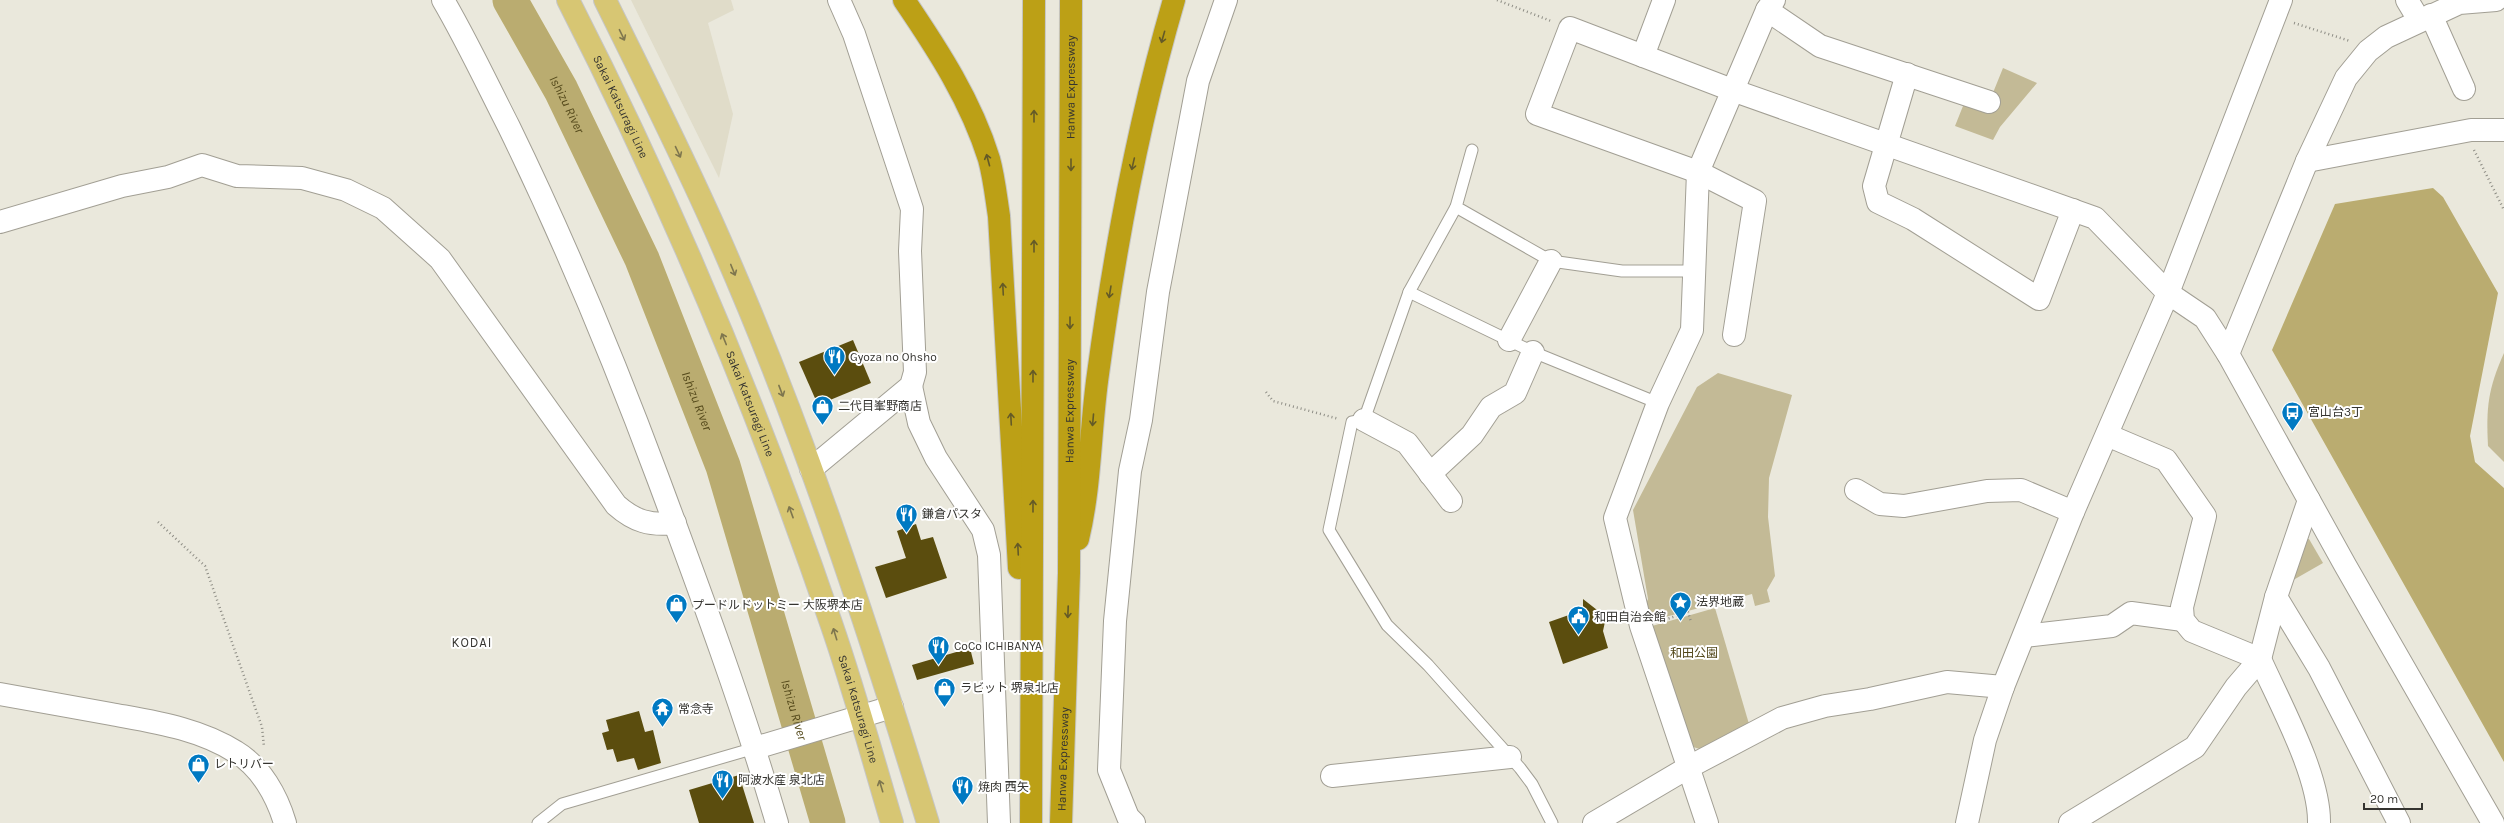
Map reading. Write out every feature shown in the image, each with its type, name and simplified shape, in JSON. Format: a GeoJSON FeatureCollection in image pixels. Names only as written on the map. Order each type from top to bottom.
{"type":"FeatureCollection","features":[{"type":"Feature","properties":{"kind":"highway"},"geometry":{"type":"LineString","coordinates":[[904,0],[941,54],[970,112],[989,160],[999,216],[1032,797]]}},
{"type":"Feature","properties":{"kind":"highway"},"geometry":{"type":"LineString","coordinates":[[1031,823],[1034,0]]}},
{"type":"Feature","properties":{"kind":"highway","name":"Hanwa Expressway"},"geometry":{"type":"LineString","coordinates":[[1061,823],[1069,573],[1071,0]]}},
{"type":"Feature","properties":{"kind":"highway"},"geometry":{"type":"LineString","coordinates":[[1069,573],[1085,508],[1097,375],[1125,196],[1153,73],[1174,0]]}},
{"type":"Feature","properties":{"kind":"main road","name":"Sakai Katsuragi Line"},"geometry":{"type":"LineString","coordinates":[[568,0],[631,128],[690,256],[753,412],[832,624],[892,823]]}},
{"type":"Feature","properties":{"kind":"main road"},"geometry":{"type":"LineString","coordinates":[[605,0],[722,244],[770,360],[854,590],[928,823]]}},
{"type":"Feature","properties":{"kind":"street"},"geometry":{"type":"LineString","coordinates":[[443,0],[462,32],[552,214],[605,340],[760,746],[777,823]]}},
{"type":"Feature","properties":{"kind":"street"},"geometry":{"type":"LineString","coordinates":[[839,0],[854,34],[912,209],[910,251],[915,372],[912,386],[919,423],[936,458],[983,530],[989,555],[999,823]]}},
{"type":"Feature","properties":{"kind":"street"},"geometry":{"type":"LineString","coordinates":[[1134,823],[1128,817],[1109,770],[1115,621],[1130,472],[1141,420],[1158,292],[1198,81],[1226,0]]}},
{"type":"Feature","properties":{"kind":"street"},"geometry":{"type":"LineString","coordinates":[[1644,56],[1664,0]]}},
{"type":"Feature","properties":{"kind":"street"},"geometry":{"type":"LineString","coordinates":[[1967,823],[1984,740],[2003,687],[2074,512],[2168,293],[2281,0]]}},
{"type":"Feature","properties":{"kind":"street"},"geometry":{"type":"LineString","coordinates":[[2407,0],[2425,17],[2464,89]]}},
{"type":"Feature","properties":{"kind":"street"},"geometry":{"type":"LineString","coordinates":[[2228,354],[2307,161],[2346,78],[2373,47],[2386,37],[2425,17],[2459,3],[2496,0]]}},
{"type":"Feature","properties":{"kind":"street"},"geometry":{"type":"LineString","coordinates":[[1707,823],[1641,626],[1615,518],[1658,403],[1692,330],[1698,172],[1732,90],[1770,5],[1820,46],[1989,102]]}},
{"type":"Feature","properties":{"kind":"street"},"geometry":{"type":"LineString","coordinates":[[1734,335],[1755,201],[1698,172],[1537,114],[1570,28],[1732,90],[1888,143],[2095,218],[2168,293],[2205,318],[2228,354],[2309,500],[2493,823]]}},
{"type":"Feature","properties":{"kind":"street"},"geometry":{"type":"LineString","coordinates":[[1908,74],[1874,186],[1878,202],[1912,219],[2040,298],[2074,210]]}},
{"type":"Feature","properties":{"kind":"street"},"geometry":{"type":"LineString","coordinates":[[2307,161],[2471,130],[2504,130]]}},
{"type":"Feature","properties":{"kind":"street"},"geometry":{"type":"LineString","coordinates":[[0,222],[122,186],[168,177],[202,165],[237,176],[302,178],[346,190],[383,208],[440,259],[616,505],[629,517],[645,523],[656,525],[675,523]]}},
{"type":"Feature","properties":{"kind":"street"},"geometry":{"type":"LineString","coordinates":[[1509,340],[1550,261]]}},
{"type":"Feature","properties":{"kind":"street"},"geometry":{"type":"LineString","coordinates":[[1430,474],[1472,435],[1491,407],[1516,394],[1533,352]]}},
{"type":"Feature","properties":{"kind":"street"},"geometry":{"type":"LineString","coordinates":[[810,469],[912,386]]}},
{"type":"Feature","properties":{"kind":"street"},"geometry":{"type":"LineString","coordinates":[[1358,421],[1407,443],[1451,501]]}},
{"type":"Feature","properties":{"kind":"street"},"geometry":{"type":"LineString","coordinates":[[2107,435],[2166,460],[2205,516],[2182,607],[2184,620],[2192,631],[2260,660],[2309,772],[2319,807],[2319,823]]}},
{"type":"Feature","properties":{"kind":"street"},"geometry":{"type":"LineString","coordinates":[[1856,490],[1880,504],[1904,506],[1987,491],[2021,490],[2074,512]]}},
{"type":"Feature","properties":{"kind":"street"},"geometry":{"type":"LineString","coordinates":[[2070,823],[2195,747],[2236,687],[2260,660],[2276,597],[2309,500]]}},
{"type":"Feature","properties":{"kind":"street"},"geometry":{"type":"LineString","coordinates":[[2276,597],[2319,668],[2399,823]]}},
{"type":"Feature","properties":{"kind":"street"},"geometry":{"type":"LineString","coordinates":[[2024,636],[2112,626],[2131,613],[2184,620]]}},
{"type":"Feature","properties":{"kind":"street"},"geometry":{"type":"LineString","coordinates":[[1594,823],[1689,767],[1782,718],[1825,706],[1870,699],[1947,682],[2003,687]]}},
{"type":"Feature","properties":{"kind":"street"},"geometry":{"type":"LineString","coordinates":[[0,694],[174,726],[211,740],[237,752],[266,780],[281,807],[286,823]]}},
{"type":"Feature","properties":{"kind":"street"},"geometry":{"type":"LineString","coordinates":[[760,746],[892,707]]}},
{"type":"Feature","properties":{"kind":"street"},"geometry":{"type":"LineString","coordinates":[[1332,776],[1510,757]]}},
{"type":"Feature","properties":{"kind":"lane"},"geometry":{"type":"LineString","coordinates":[[1472,150],[1456,207],[1409,292],[1358,421],[1329,530],[1387,626],[1428,665],[1510,757],[1532,784],[1552,823]]}},
{"type":"Feature","properties":{"kind":"lane"},"geometry":{"type":"LineString","coordinates":[[1456,207],[1550,261],[1622,271],[1694,271]]}},
{"type":"Feature","properties":{"kind":"lane"},"geometry":{"type":"LineString","coordinates":[[1409,292],[1533,352],[1658,403]]}},
{"type":"Feature","properties":{"kind":"lane"},"geometry":{"type":"LineString","coordinates":[[538,823],[562,804],[760,746]]}},
{"type":"Feature","properties":{"kind":"path"},"geometry":{"type":"LineString","coordinates":[[1497,0],[1570,28]]}},
{"type":"Feature","properties":{"kind":"path"},"geometry":{"type":"LineString","coordinates":[[2293,23],[2373,47]]}},
{"type":"Feature","properties":{"kind":"path"},"geometry":{"type":"LineString","coordinates":[[2471,130],[2474,148],[2504,210]]}},
{"type":"Feature","properties":{"kind":"path"},"geometry":{"type":"LineString","coordinates":[[1266,392],[1273,401],[1358,421]]}},
{"type":"Feature","properties":{"kind":"path"},"geometry":{"type":"LineString","coordinates":[[158,522],[205,566],[262,726],[264,750]]}},
{"type":"Feature","properties":{"kind":"path"},"geometry":{"type":"LineString","coordinates":[[1641,626],[1688,612],[1691,622]]}},
{"type":"Feature","properties":{"kind":"shaded area"},"geometry":{"type":"Polygon","coordinates":[[[631,0],[731,0],[734,10],[708,23],[733,114],[719,178],[631,0]]]}},
{"type":"Feature","properties":{"kind":"shaded area"},"geometry":{"type":"Polygon","coordinates":[[[2433,188],[2443,197],[2498,293],[2470,436],[2475,462],[2504,488],[2504,762],[2272,350],[2335,204],[2433,188]]]}},
{"type":"Feature","properties":{"kind":"green space"},"geometry":{"type":"Polygon","coordinates":[[[2003,68],[2037,83],[2000,127],[1993,140],[1955,126],[1965,101],[1986,110],[2003,68]]]}},
{"type":"Feature","properties":{"kind":"green space"},"geometry":{"type":"Polygon","coordinates":[[[2504,353],[2504,462],[2488,446],[2487,420],[2491,388],[2504,353]]]}},
{"type":"Feature","properties":{"kind":"green space"},"geometry":{"type":"Polygon","coordinates":[[[1718,373],[1792,395],[1769,478],[1768,517],[1775,576],[1767,590],[1770,602],[1755,606],[1752,594],[1650,621],[1645,606],[1648,599],[1633,510],[1697,387],[1718,373]]]}},
{"type":"Feature","properties":{"kind":"green space"},"geometry":{"type":"Polygon","coordinates":[[[2301,539],[2309,539],[2323,563],[2288,583],[2301,539]]]}},
{"type":"Feature","properties":{"kind":"green space","name":"和田公園"},"geometry":{"type":"Polygon","coordinates":[[[1715,608],[1749,724],[1703,750],[1690,746],[1652,626],[1715,608]]]}},
{"type":"Feature","properties":{"kind":"building"},"geometry":{"type":"Polygon","coordinates":[[[853,340],[871,383],[818,405],[799,362],[853,340]]]}},
{"type":"Feature","properties":{"kind":"building"},"geometry":{"type":"Polygon","coordinates":[[[916,524],[921,540],[933,537],[947,578],[886,598],[875,567],[906,558],[897,531],[916,524]]]}},
{"type":"Feature","properties":{"kind":"building","name":"和田自治会館"},"geometry":{"type":"Polygon","coordinates":[[[1583,599],[1606,617],[1603,631],[1608,648],[1563,664],[1549,622],[1583,610],[1583,599]]]}},
{"type":"Feature","properties":{"kind":"building"},"geometry":{"type":"Polygon","coordinates":[[[970,648],[974,664],[917,680],[912,665],[970,648]]]}},
{"type":"Feature","properties":{"kind":"building"},"geometry":{"type":"Polygon","coordinates":[[[639,711],[645,732],[653,730],[661,763],[638,770],[634,758],[617,762],[613,749],[607,750],[602,733],[609,731],[606,720],[639,711]]]}},
{"type":"Feature","properties":{"kind":"building"},"geometry":{"type":"Polygon","coordinates":[[[739,775],[754,823],[699,823],[689,790],[739,775]]]}},
{"type":"Feature","properties":{"kind":"waterway","name":"Ishizu River"},"geometry":{"type":"LineString","coordinates":[[510,0],[561,90],[642,259],[723,466],[828,823]]}},
{"type":"Feature","properties":{"kind":"place","name":"Gyoza no Ohsho"},"geometry":{"type":"Point","coordinates":[835,376]}},
{"type":"Feature","properties":{"kind":"place","name":"二代目峯野商店"},"geometry":{"type":"Point","coordinates":[822,426]}},
{"type":"Feature","properties":{"kind":"place","name":"宮山台3丁"},"geometry":{"type":"Point","coordinates":[2292,432]}},
{"type":"Feature","properties":{"kind":"place","name":"鎌倉パスタ"},"geometry":{"type":"Point","coordinates":[906,534]}},
{"type":"Feature","properties":{"kind":"place","name":"法界地蔵"},"geometry":{"type":"Point","coordinates":[1680,622]}},
{"type":"Feature","properties":{"kind":"place","name":"プードルドットミー 大阪堺本店"},"geometry":{"type":"Point","coordinates":[676,624]}},
{"type":"Feature","properties":{"kind":"place","name":"和田自治会館"},"geometry":{"type":"Point","coordinates":[1579,636]}},
{"type":"Feature","properties":{"kind":"place","name":"CoCo ICHIBANYA"},"geometry":{"type":"Point","coordinates":[939,666]}},
{"type":"Feature","properties":{"kind":"place","name":"ラビット 堺泉北店"},"geometry":{"type":"Point","coordinates":[944,708]}},
{"type":"Feature","properties":{"kind":"place","name":"常念寺"},"geometry":{"type":"Point","coordinates":[662,728]}},
{"type":"Feature","properties":{"kind":"place","name":"レトリバー"},"geometry":{"type":"Point","coordinates":[198,784]}},
{"type":"Feature","properties":{"kind":"place","name":"阿波水産 泉北店"},"geometry":{"type":"Point","coordinates":[723,800]}},
{"type":"Feature","properties":{"kind":"place","name":"焼肉 西矢"},"geometry":{"type":"Point","coordinates":[962,806]}},
{"type":"Feature","properties":{"kind":"district","name":"KODAI"},"geometry":{"type":"Point","coordinates":[472,642]}}]}
